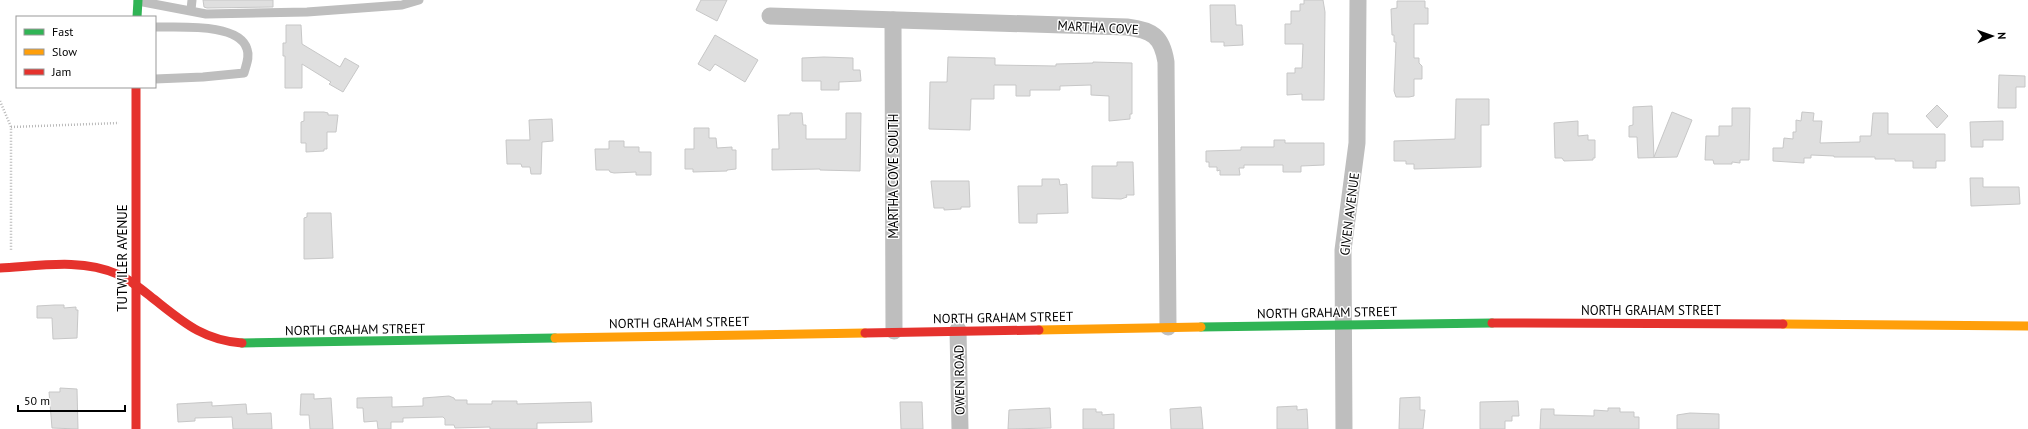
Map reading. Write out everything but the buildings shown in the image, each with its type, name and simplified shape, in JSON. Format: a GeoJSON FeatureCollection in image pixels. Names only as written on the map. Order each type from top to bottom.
{"type":"FeatureCollection","features":[{"type":"Feature","properties":{"kind":"main road"},"geometry":{"type":"LineString","coordinates":[[137,16],[138,1]]}},
{"type":"Feature","properties":{"kind":"main road","name":"TUTWILER AVENUE"},"geometry":{"type":"LineString","coordinates":[[136,88],[136,429]]}},
{"type":"Feature","properties":{"kind":"main road","name":"NORTH GRAHAM STREET"},"geometry":{"type":"LineString","coordinates":[[0,268],[82,266],[100,268],[118,274],[135,285],[186,324],[211,338],[229,342],[251,344],[894,331],[1343,324],[1608,323],[2028,326]]}},
{"type":"Feature","properties":{"kind":"street","name":"GIVEN AVENUE"},"geometry":{"type":"LineString","coordinates":[[1344,429],[1344,239],[1358,138],[1358,0]]}},
{"type":"Feature","properties":{"kind":"street","name":"MARTHA COVE"},"geometry":{"type":"LineString","coordinates":[[770,16],[829,16],[893,20],[1127,27],[1146,30],[1157,38],[1162,44],[1166,62],[1168,327]]}},
{"type":"Feature","properties":{"kind":"street","name":"MARTHA COVE SOUTH"},"geometry":{"type":"LineString","coordinates":[[893,20],[894,331]]}},
{"type":"Feature","properties":{"kind":"street","name":"OWEN ROAD"},"geometry":{"type":"LineString","coordinates":[[958,330],[960,429]]}},
{"type":"Feature","properties":{"kind":"lane"},"geometry":{"type":"LineString","coordinates":[[191,10],[192,0]]}},
{"type":"Feature","properties":{"kind":"lane"},"geometry":{"type":"LineString","coordinates":[[138,1],[206,14],[307,12],[402,5],[419,0]]}},
{"type":"Feature","properties":{"kind":"lane"},"geometry":{"type":"LineString","coordinates":[[156,27],[213,28],[240,37],[247,48],[248,60],[244,73],[203,77],[156,79]]}},
{"type":"Feature","properties":{"kind":"path"},"geometry":{"type":"LineString","coordinates":[[0,101],[11,127],[11,267]]}},
{"type":"Feature","properties":{"kind":"path"},"geometry":{"type":"LineString","coordinates":[[11,127],[136,122]]}},
{"type":"Feature","properties":{"kind":"traffic: fast"},"geometry":{"type":"LineString","coordinates":[[137,16],[138,0]]}},
{"type":"Feature","properties":{"kind":"traffic: fast"},"geometry":{"type":"LineString","coordinates":[[1201,327],[1492,323]]}},
{"type":"Feature","properties":{"kind":"traffic: fast"},"geometry":{"type":"LineString","coordinates":[[242,343],[555,338]]}},
{"type":"Feature","properties":{"kind":"traffic: slow"},"geometry":{"type":"LineString","coordinates":[[1783,324],[2028,326]]}},
{"type":"Feature","properties":{"kind":"traffic: slow"},"geometry":{"type":"LineString","coordinates":[[1039,330],[1201,327]]}},
{"type":"Feature","properties":{"kind":"traffic: slow"},"geometry":{"type":"LineString","coordinates":[[555,338],[865,333]]}},
{"type":"Feature","properties":{"kind":"traffic: jam"},"geometry":{"type":"LineString","coordinates":[[136,88],[136,429]]}},
{"type":"Feature","properties":{"kind":"traffic: jam"},"geometry":{"type":"LineString","coordinates":[[0,268],[60,264],[89,266],[103,269],[130,281],[182,321],[203,333],[215,338],[242,343]]}},
{"type":"Feature","properties":{"kind":"traffic: jam"},"geometry":{"type":"LineString","coordinates":[[1492,323],[1783,324]]}},
{"type":"Feature","properties":{"kind":"traffic: jam"},"geometry":{"type":"LineString","coordinates":[[865,333],[1039,330]]}}]}
